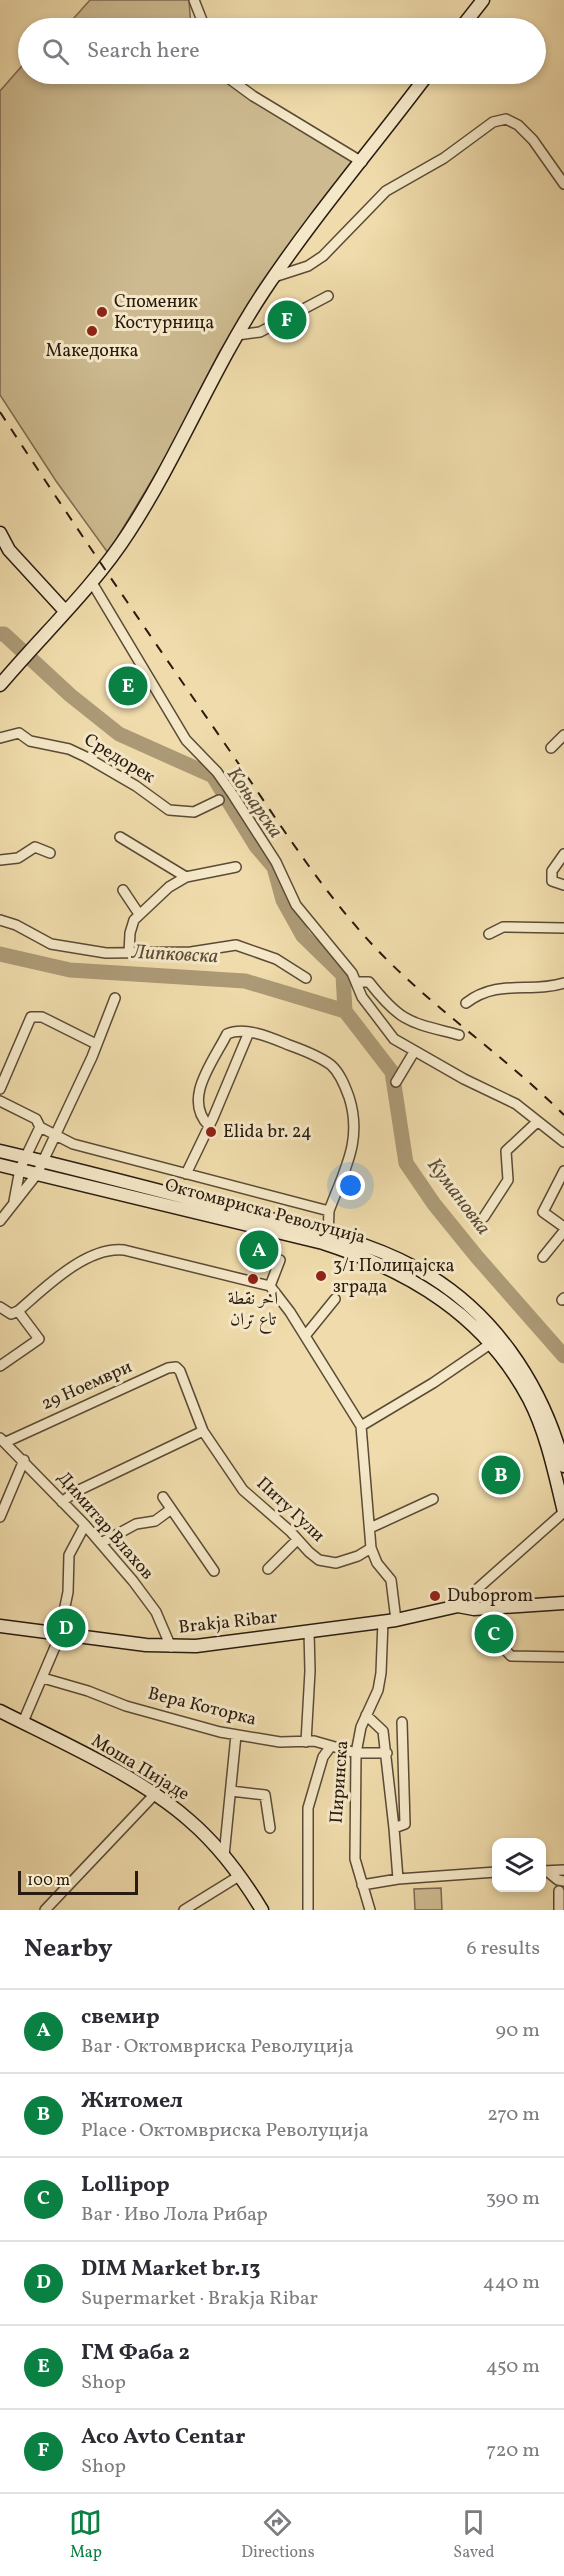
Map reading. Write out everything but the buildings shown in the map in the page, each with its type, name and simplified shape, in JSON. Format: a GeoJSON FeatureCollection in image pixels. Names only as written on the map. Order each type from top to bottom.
{"type":"FeatureCollection","features":[{"type":"Feature","properties":{"kind":"street"},"geometry":{"type":"LineString","coordinates":[[194,0],[201,18]]}},
{"type":"Feature","properties":{"kind":"street"},"geometry":{"type":"LineString","coordinates":[[469,18],[483,0]]}},
{"type":"Feature","properties":{"kind":"street"},"geometry":{"type":"LineString","coordinates":[[237,84],[362,162]]}},
{"type":"Feature","properties":{"kind":"street"},"geometry":{"type":"LineString","coordinates":[[0,685],[91,581],[127,535],[158,487],[237,335],[274,277],[420,84]]}},
{"type":"Feature","properties":{"kind":"street"},"geometry":{"type":"LineString","coordinates":[[274,277],[308,266],[323,256],[386,191],[444,158],[493,122],[506,119],[518,125],[533,140],[564,183]]}},
{"type":"Feature","properties":{"kind":"street"},"geometry":{"type":"LineString","coordinates":[[237,335],[260,332],[328,296]]}},
{"type":"Feature","properties":{"kind":"street"},"geometry":{"type":"LineString","coordinates":[[0,533],[9,550],[64,611]]}},
{"type":"Feature","properties":{"kind":"street"},"geometry":{"type":"LineString","coordinates":[[91,581],[186,740],[218,772],[276,862],[296,905],[324,937],[356,982],[362,997],[394,1039],[464,1079],[500,1095],[564,1142]]}},
{"type":"Feature","properties":{"kind":"street","name":"Средорек"},"geometry":{"type":"LineString","coordinates":[[0,738],[19,733],[30,741],[69,749],[107,768],[169,810],[194,812],[219,800]]}},
{"type":"Feature","properties":{"kind":"street"},"geometry":{"type":"LineString","coordinates":[[550,748],[564,735]]}},
{"type":"Feature","properties":{"kind":"street"},"geometry":{"type":"LineString","coordinates":[[120,837],[186,877]]}},
{"type":"Feature","properties":{"kind":"street"},"geometry":{"type":"LineString","coordinates":[[0,860],[18,858],[35,847],[50,852]]}},
{"type":"Feature","properties":{"kind":"street"},"geometry":{"type":"LineString","coordinates":[[564,854],[552,871],[552,881],[564,885]]}},
{"type":"Feature","properties":{"kind":"street"},"geometry":{"type":"LineString","coordinates":[[129,953],[130,933],[139,914],[169,887],[186,877],[236,867]]}},
{"type":"Feature","properties":{"kind":"street"},"geometry":{"type":"LineString","coordinates":[[123,890],[139,914]]}},
{"type":"Feature","properties":{"kind":"street"},"geometry":{"type":"LineString","coordinates":[[0,920],[16,925],[51,944],[129,953],[191,952],[236,945],[276,959],[306,978]]}},
{"type":"Feature","properties":{"kind":"street"},"geometry":{"type":"LineString","coordinates":[[489,934],[503,927],[564,928]]}},
{"type":"Feature","properties":{"kind":"street"},"geometry":{"type":"LineString","coordinates":[[356,982],[369,982],[387,1005],[411,1024],[459,1035]]}},
{"type":"Feature","properties":{"kind":"street"},"geometry":{"type":"LineString","coordinates":[[466,1003],[474,997],[504,987],[564,983]]}},
{"type":"Feature","properties":{"kind":"street"},"geometry":{"type":"LineString","coordinates":[[0,1221],[37,1174],[56,1136],[115,998]]}},
{"type":"Feature","properties":{"kind":"street"},"geometry":{"type":"LineString","coordinates":[[0,1089],[32,1017],[42,1017],[96,1044]]}},
{"type":"Feature","properties":{"kind":"street"},"geometry":{"type":"LineString","coordinates":[[210,1126],[200,1116],[196,1103],[200,1088],[227,1034],[249,1032],[275,1039],[328,1063],[338,1074],[346,1089],[355,1122],[355,1138],[329,1211],[328,1234]]}},
{"type":"Feature","properties":{"kind":"street"},"geometry":{"type":"LineString","coordinates":[[186,1174],[210,1126],[249,1032]]}},
{"type":"Feature","properties":{"kind":"street"},"geometry":{"type":"LineString","coordinates":[[396,1082],[414,1052]]}},
{"type":"Feature","properties":{"kind":"street"},"geometry":{"type":"LineString","coordinates":[[0,1101],[36,1119],[40,1127],[56,1136],[95,1151],[329,1211]]}},
{"type":"Feature","properties":{"kind":"street"},"geometry":{"type":"LineString","coordinates":[[484,1217],[508,1180],[506,1151],[537,1122]]}},
{"type":"Feature","properties":{"kind":"street"},"geometry":{"type":"LineString","coordinates":[[13,1204],[20,1170],[40,1127]]}},
{"type":"Feature","properties":{"kind":"street","name":"Октомвриска Револуција"},"geometry":{"type":"LineString","coordinates":[[0,1151],[328,1234],[371,1248],[415,1267],[457,1294],[527,1374],[545,1410],[564,1466]]}},
{"type":"Feature","properties":{"kind":"street","name":"Октомвриска Револуција"},"geometry":{"type":"LineString","coordinates":[[0,1165],[298,1236],[370,1259],[418,1283],[495,1340],[537,1416],[564,1512]]}},
{"type":"Feature","properties":{"kind":"street"},"geometry":{"type":"LineString","coordinates":[[543,1257],[564,1229],[543,1212],[564,1171]]}},
{"type":"Feature","properties":{"kind":"street"},"geometry":{"type":"LineString","coordinates":[[0,1307],[11,1314],[18,1311],[80,1263],[99,1252],[114,1249],[270,1286],[305,1336],[361,1426],[371,1548],[377,1563],[391,1580],[396,1620]]}},
{"type":"Feature","properties":{"kind":"street"},"geometry":{"type":"LineString","coordinates":[[270,1286],[280,1260]]}},
{"type":"Feature","properties":{"kind":"street"},"geometry":{"type":"LineString","coordinates":[[305,1336],[335,1299]]}},
{"type":"Feature","properties":{"kind":"street"},"geometry":{"type":"LineString","coordinates":[[0,1366],[39,1339],[18,1311]]}},
{"type":"Feature","properties":{"kind":"street"},"geometry":{"type":"LineString","coordinates":[[361,1426],[433,1383],[495,1340]]}},
{"type":"Feature","properties":{"kind":"street","name":"29 Ноември"},"geometry":{"type":"LineString","coordinates":[[3,1440],[168,1368],[176,1367],[180,1371]]}},
{"type":"Feature","properties":{"kind":"street","name":"Питу Гули"},"geometry":{"type":"LineString","coordinates":[[180,1371],[203,1431],[243,1490],[318,1560],[326,1563],[346,1560],[371,1548]]}},
{"type":"Feature","properties":{"kind":"street"},"geometry":{"type":"LineString","coordinates":[[62,1502],[75,1492],[203,1431]]}},
{"type":"Feature","properties":{"kind":"street","name":"Димитар Влахов"},"geometry":{"type":"LineString","coordinates":[[3,1440],[101,1543],[156,1612],[171,1647]]}},
{"type":"Feature","properties":{"kind":"street"},"geometry":{"type":"LineString","coordinates":[[0,1517],[24,1461]]}},
{"type":"Feature","properties":{"kind":"street"},"geometry":{"type":"LineString","coordinates":[[163,1497],[214,1571]]}},
{"type":"Feature","properties":{"kind":"street"},"geometry":{"type":"LineString","coordinates":[[370,1528],[433,1499]]}},
{"type":"Feature","properties":{"kind":"street"},"geometry":{"type":"LineString","coordinates":[[101,1543],[135,1524],[155,1521],[170,1510]]}},
{"type":"Feature","properties":{"kind":"street"},"geometry":{"type":"LineString","coordinates":[[458,1606],[564,1512]]}},
{"type":"Feature","properties":{"kind":"street"},"geometry":{"type":"LineString","coordinates":[[23,1722],[43,1678],[59,1632],[68,1592],[69,1555],[85,1525]]}},
{"type":"Feature","properties":{"kind":"street"},"geometry":{"type":"LineString","coordinates":[[268,1569],[297,1540]]}},
{"type":"Feature","properties":{"kind":"street","name":"Brakja Ribar"},"geometry":{"type":"LineString","coordinates":[[0,1626],[171,1647],[224,1644],[383,1622],[458,1606],[497,1608],[564,1603]]}},
{"type":"Feature","properties":{"kind":"street"},"geometry":{"type":"LineString","coordinates":[[497,1608],[499,1643],[511,1656],[564,1657]]}},
{"type":"Feature","properties":{"kind":"street","name":"Пиринска"},"geometry":{"type":"LineString","coordinates":[[370,1910],[354,1847],[356,1753],[381,1673],[383,1622]]}},
{"type":"Feature","properties":{"kind":"street"},"geometry":{"type":"LineString","coordinates":[[306,1742],[310,1671],[309,1631]]}},
{"type":"Feature","properties":{"kind":"street","name":"Вера Которка"},"geometry":{"type":"LineString","coordinates":[[43,1678],[126,1706],[236,1735],[280,1742],[306,1742],[356,1753],[387,1753]]}},
{"type":"Feature","properties":{"kind":"street","name":"Моша Пијаде"},"geometry":{"type":"LineString","coordinates":[[0,1711],[154,1794],[191,1821],[224,1856],[262,1910]]}},
{"type":"Feature","properties":{"kind":"street"},"geometry":{"type":"LineString","coordinates":[[366,1715],[383,1731],[398,1879]]}},
{"type":"Feature","properties":{"kind":"street"},"geometry":{"type":"LineString","coordinates":[[394,1828],[405,1824],[402,1722]]}},
{"type":"Feature","properties":{"kind":"street"},"geometry":{"type":"LineString","coordinates":[[224,1856],[236,1735]]}},
{"type":"Feature","properties":{"kind":"street"},"geometry":{"type":"LineString","coordinates":[[308,1910],[308,1808],[323,1757],[331,1746]]}},
{"type":"Feature","properties":{"kind":"street"},"geometry":{"type":"LineString","coordinates":[[231,1791],[265,1795],[270,1828]]}},
{"type":"Feature","properties":{"kind":"street"},"geometry":{"type":"LineString","coordinates":[[45,1910],[154,1794]]}},
{"type":"Feature","properties":{"kind":"street"},"geometry":{"type":"LineString","coordinates":[[546,1871],[564,1870]]}},
{"type":"Feature","properties":{"kind":"street"},"geometry":{"type":"LineString","coordinates":[[362,1885],[398,1879],[492,1872]]}},
{"type":"Feature","properties":{"kind":"street"},"geometry":{"type":"LineString","coordinates":[[546,1872],[564,1881]]}},
{"type":"Feature","properties":{"kind":"street"},"geometry":{"type":"LineString","coordinates":[[184,1910],[239,1876]]}},
{"type":"Feature","properties":{"kind":"street"},"geometry":{"type":"LineString","coordinates":[[559,1891],[560,1910]]}},
{"type":"Feature","properties":{"kind":"shaded area"},"geometry":{"type":"Polygon","coordinates":[[[90,0],[189,0],[190,18],[74,18],[90,0]]]}},
{"type":"Feature","properties":{"kind":"shaded area"},"geometry":{"type":"Polygon","coordinates":[[[18,70],[18,84],[232,84],[268,109],[355,160],[259,292],[219,353],[169,452],[108,553],[56,481],[0,395],[0,91],[18,70]]]}},
{"type":"Feature","properties":{"kind":"shaded area"},"geometry":{"type":"Polygon","coordinates":[[[441,1888],[442,1910],[415,1910],[414,1889],[441,1888]]]}},
{"type":"Feature","properties":{"kind":"waterway","name":"Коњарска"},"geometry":{"type":"LineString","coordinates":[[0,634],[4,634],[70,695],[119,734],[213,776],[256,846],[274,867],[283,900],[303,936],[343,975],[345,1011]]}},
{"type":"Feature","properties":{"kind":"waterway","name":"Липковска"},"geometry":{"type":"LineString","coordinates":[[0,954],[70,970],[245,981],[345,1011]]}},
{"type":"Feature","properties":{"kind":"waterway","name":"Кумановка"},"geometry":{"type":"LineString","coordinates":[[345,1011],[392,1072],[406,1163],[434,1204],[477,1257],[564,1356]]}},
{"type":"Feature","properties":{"kind":"railway"},"geometry":{"type":"LineString","coordinates":[[0,412],[290,840],[342,910],[409,981],[514,1069],[564,1115]]}},
{"type":"Feature","properties":{"kind":"place","name":"Споменик Костурница"},"geometry":{"type":"Point","coordinates":[102,312]}},
{"type":"Feature","properties":{"kind":"place","name":"Aco Avto Centar"},"geometry":{"type":"Point","coordinates":[287,320]}},
{"type":"Feature","properties":{"kind":"place","name":"Македонка"},"geometry":{"type":"Point","coordinates":[92,331]}},
{"type":"Feature","properties":{"kind":"place","name":"ГМ Фаба 2"},"geometry":{"type":"Point","coordinates":[128,686]}},
{"type":"Feature","properties":{"kind":"place","name":"Elida br. 24"},"geometry":{"type":"Point","coordinates":[211,1132]}},
{"type":"Feature","properties":{"kind":"place","name":"свемир"},"geometry":{"type":"Point","coordinates":[259,1250]}},
{"type":"Feature","properties":{"kind":"place","name":"3/1 Полицајска зграда"},"geometry":{"type":"Point","coordinates":[321,1276]}},
{"type":"Feature","properties":{"kind":"place","name":"اخر نقطة تاع تران"},"geometry":{"type":"Point","coordinates":[253,1279]}},
{"type":"Feature","properties":{"kind":"place","name":"Житомел"},"geometry":{"type":"Point","coordinates":[501,1475]}},
{"type":"Feature","properties":{"kind":"place","name":"Duboprom"},"geometry":{"type":"Point","coordinates":[435,1596]}},
{"type":"Feature","properties":{"kind":"place","name":"DIM Market br.13"},"geometry":{"type":"Point","coordinates":[66,1628]}},
{"type":"Feature","properties":{"kind":"place","name":"Lollipop"},"geometry":{"type":"Point","coordinates":[494,1634]}}]}
